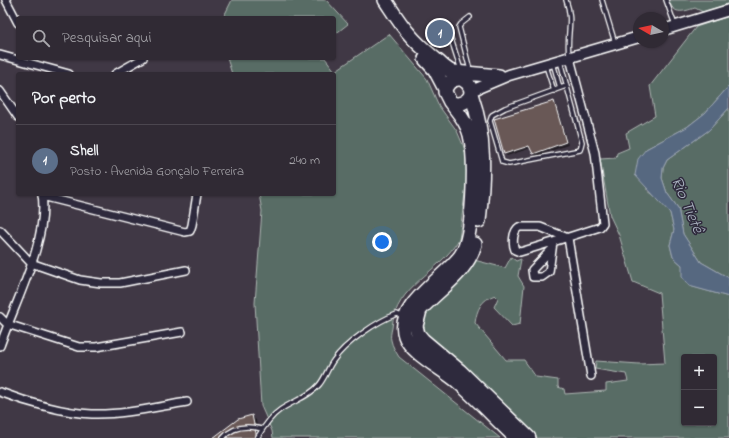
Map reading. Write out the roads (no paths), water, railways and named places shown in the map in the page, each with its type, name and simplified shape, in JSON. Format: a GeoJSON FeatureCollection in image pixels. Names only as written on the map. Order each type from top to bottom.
{"type":"FeatureCollection","features":[{"type":"Feature","properties":{"kind":"highway"},"geometry":{"type":"LineString","coordinates":[[378,0],[405,39],[435,70],[445,89],[445,96],[466,126],[472,147],[473,163],[469,232],[462,254],[453,266],[414,303],[405,317],[403,330],[410,345],[458,382],[516,438]]}},
{"type":"Feature","properties":{"kind":"highway"},"geometry":{"type":"LineString","coordinates":[[385,0],[410,36],[464,80],[480,124],[483,157],[480,215],[475,245],[468,261],[462,269],[420,310],[416,326],[418,334],[460,371],[529,438]]}},
{"type":"Feature","properties":{"kind":"highway"},"geometry":{"type":"LineString","coordinates":[[445,89],[450,81],[504,76]]}},
{"type":"Feature","properties":{"kind":"highway"},"geometry":{"type":"LineString","coordinates":[[450,102],[454,104],[462,104],[469,98],[464,80]]}},
{"type":"Feature","properties":{"kind":"main road"},"geometry":{"type":"LineString","coordinates":[[669,28],[729,10]]}},
{"type":"Feature","properties":{"kind":"main road"},"geometry":{"type":"LineString","coordinates":[[504,76],[633,40]]}},
{"type":"Feature","properties":{"kind":"street"},"geometry":{"type":"LineString","coordinates":[[6,0],[16,19]]}},
{"type":"Feature","properties":{"kind":"street"},"geometry":{"type":"LineString","coordinates":[[0,55],[16,60]]}},
{"type":"Feature","properties":{"kind":"street"},"geometry":{"type":"LineString","coordinates":[[16,60],[60,72]]}},
{"type":"Feature","properties":{"kind":"street"},"geometry":{"type":"LineString","coordinates":[[37,60],[42,68]]}},
{"type":"Feature","properties":{"kind":"street"},"geometry":{"type":"LineString","coordinates":[[118,72],[140,60]]}},
{"type":"Feature","properties":{"kind":"street"},"geometry":{"type":"LineString","coordinates":[[557,62],[596,153],[597,176],[604,219],[600,227],[568,238],[520,252],[514,250],[513,248],[515,231],[519,227],[544,228],[568,238]]}},
{"type":"Feature","properties":{"kind":"street"},"geometry":{"type":"LineString","coordinates":[[0,91],[16,114]]}},
{"type":"Feature","properties":{"kind":"street"},"geometry":{"type":"LineString","coordinates":[[0,346],[31,263],[40,231],[42,196]]}},
{"type":"Feature","properties":{"kind":"street"},"geometry":{"type":"LineString","coordinates":[[46,196],[185,232],[191,228],[197,196]]}},
{"type":"Feature","properties":{"kind":"street"},"geometry":{"type":"LineString","coordinates":[[0,230],[31,263],[64,276],[101,283],[120,283],[186,270]]}},
{"type":"Feature","properties":{"kind":"street"},"geometry":{"type":"LineString","coordinates":[[568,238],[591,376]]}},
{"type":"Feature","properties":{"kind":"street"},"geometry":{"type":"LineString","coordinates":[[550,251],[553,242]]}},
{"type":"Feature","properties":{"kind":"street"},"geometry":{"type":"LineString","coordinates":[[0,318],[7,324],[79,347],[96,348],[182,332]]}},
{"type":"Feature","properties":{"kind":"street"},"geometry":{"type":"LineString","coordinates":[[0,392],[74,413],[93,414],[143,410],[186,402]]}},
{"type":"Feature","properties":{"kind":"lane"},"geometry":{"type":"LineString","coordinates":[[554,91],[557,62],[568,36],[571,17],[566,0]]}},
{"type":"Feature","properties":{"kind":"lane"},"geometry":{"type":"LineString","coordinates":[[602,0],[616,45]]}},
{"type":"Feature","properties":{"kind":"lane"},"geometry":{"type":"LineString","coordinates":[[666,0],[675,26]]}},
{"type":"Feature","properties":{"kind":"lane"},"geometry":{"type":"LineString","coordinates":[[464,80],[459,27],[460,24],[470,17]]}},
{"type":"Feature","properties":{"kind":"lane"},"geometry":{"type":"LineString","coordinates":[[451,39],[464,80]]}},
{"type":"Feature","properties":{"kind":"lane"},"geometry":{"type":"LineString","coordinates":[[557,62],[566,86],[582,142],[580,150],[505,164],[500,158],[490,121],[492,115],[505,108],[566,86]]}},
{"type":"Feature","properties":{"kind":"lane"},"geometry":{"type":"LineString","coordinates":[[557,62],[560,88]]}},
{"type":"Feature","properties":{"kind":"lane"},"geometry":{"type":"LineString","coordinates":[[257,438],[262,429],[280,410],[307,395],[319,385],[334,360],[352,342],[385,318],[397,314],[405,317]]}},
{"type":"Feature","properties":{"kind":"lane"},"geometry":{"type":"LineString","coordinates":[[223,438],[229,431],[240,427],[262,429]]}},
{"type":"Feature","properties":{"kind":"water"},"geometry":{"type":"Polygon","coordinates":[[[729,86],[729,108],[709,130],[667,160],[663,168],[662,178],[667,193],[678,208],[683,234],[701,262],[729,278],[729,297],[689,286],[682,277],[682,265],[673,257],[670,245],[674,230],[670,213],[635,175],[638,159],[646,149],[687,127],[705,113],[729,86]]]}},
{"type":"Feature","properties":{"kind":"place","name":"Shell"},"geometry":{"type":"Point","coordinates":[440,33]}},
{"type":"Feature","properties":{"kind":"water label","name":"Rio Tietê"},"geometry":{"type":"Point","coordinates":[687,205]}}]}
